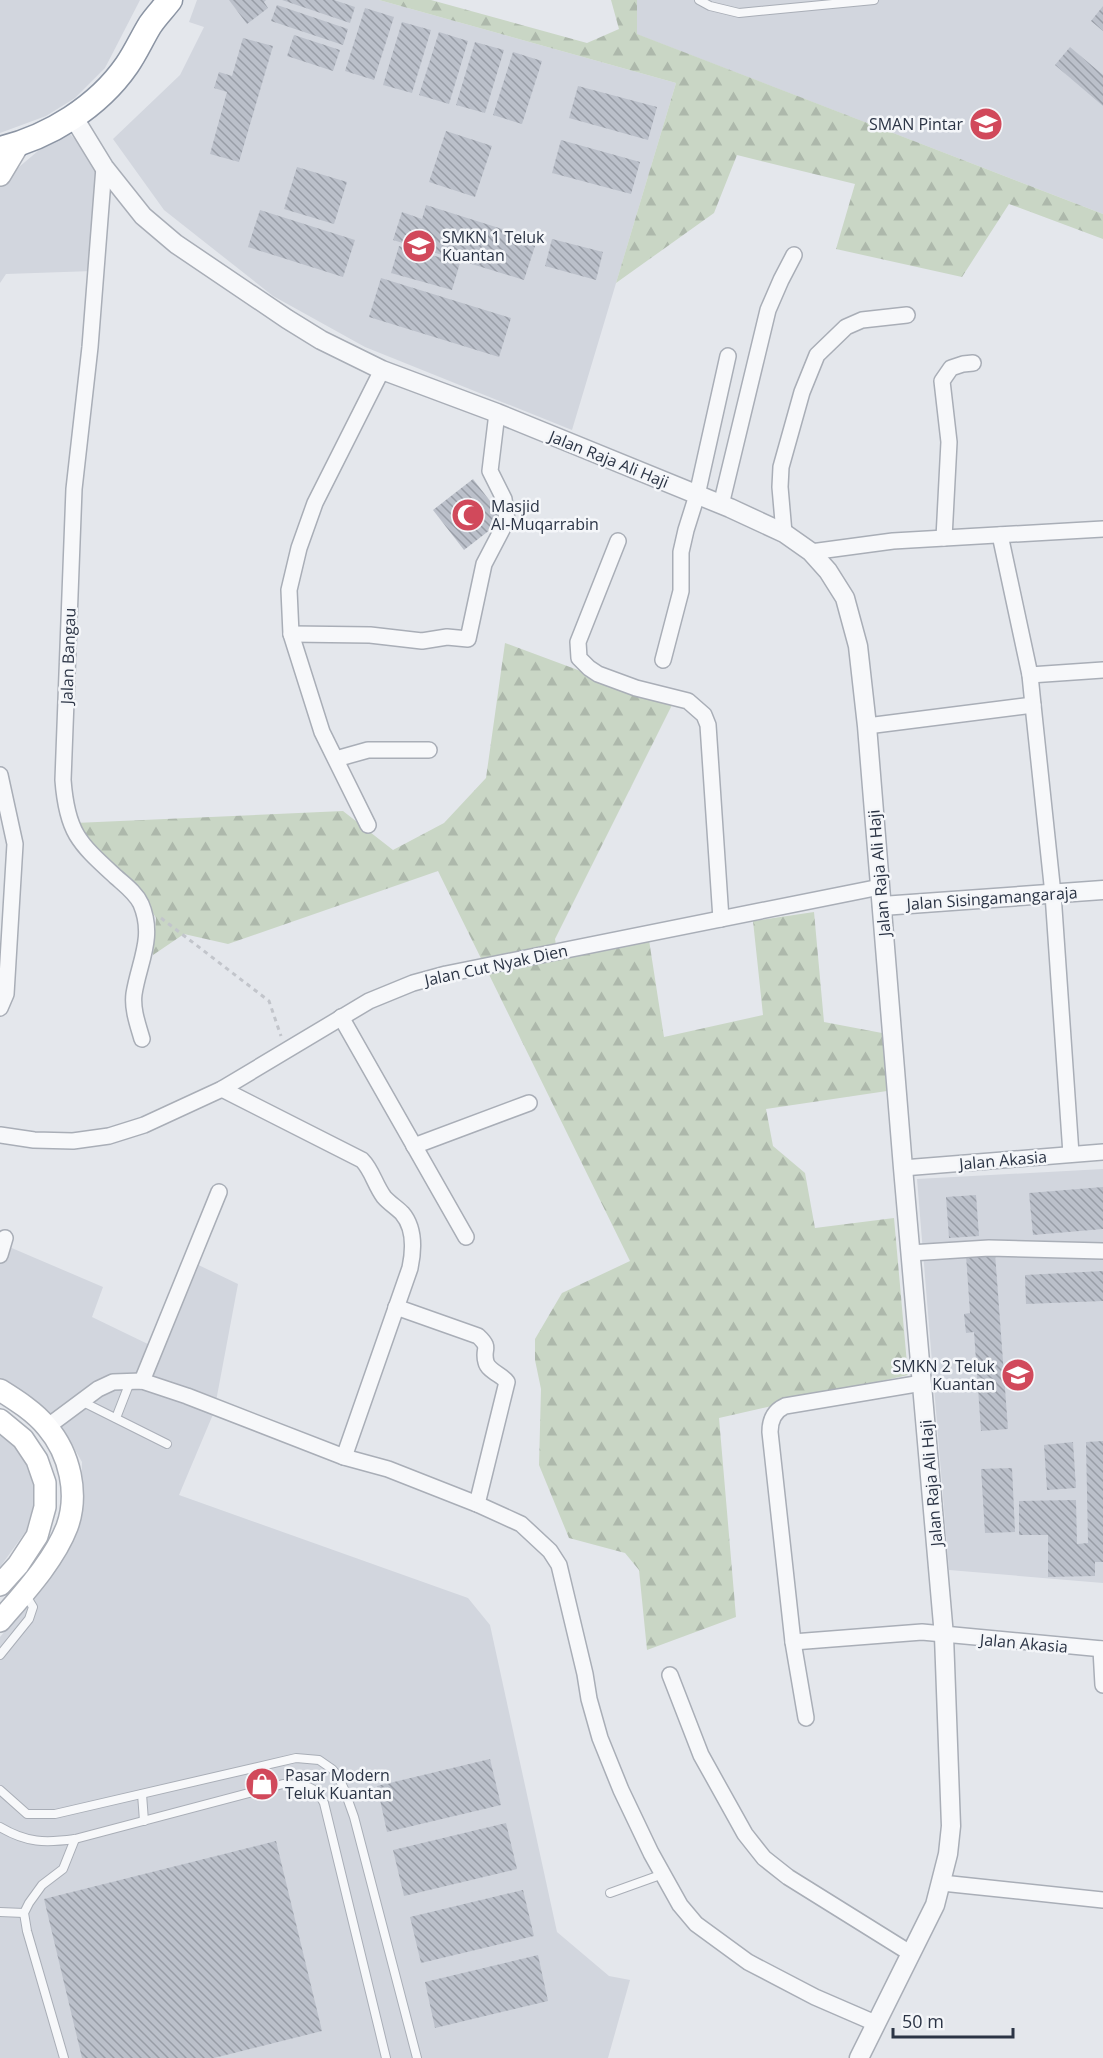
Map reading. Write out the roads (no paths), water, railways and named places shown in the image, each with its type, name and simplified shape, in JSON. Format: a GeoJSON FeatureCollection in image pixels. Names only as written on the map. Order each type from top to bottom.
{"type":"FeatureCollection","features":[{"type":"Feature","properties":{"kind":"highway"},"geometry":{"type":"LineString","coordinates":[[9,147],[74,118],[105,93],[127,65],[152,12],[170,0]]}},
{"type":"Feature","properties":{"kind":"main road"},"geometry":{"type":"LineString","coordinates":[[0,175],[9,147]]}},
{"type":"Feature","properties":{"kind":"main road"},"geometry":{"type":"LineString","coordinates":[[0,1390],[47,1427],[62,1451],[70,1473],[72,1494],[70,1516],[58,1545],[24,1593],[0,1621]]}},
{"type":"Feature","properties":{"kind":"main road"},"geometry":{"type":"LineString","coordinates":[[0,1420],[23,1439],[37,1460],[45,1483],[45,1507],[37,1536],[18,1565],[0,1586]]}},
{"type":"Feature","properties":{"kind":"street","name":"Jalan Raja Ali Haji"},"geometry":{"type":"LineString","coordinates":[[74,118],[104,167],[143,216],[176,244],[321,340],[382,370],[497,413],[784,532],[811,552],[828,571],[845,598],[858,646],[867,726],[910,1252],[945,1636],[951,1826],[942,1883],[935,1905],[859,2058]]}},
{"type":"Feature","properties":{"kind":"street","name":"Jalan Bangau"},"geometry":{"type":"LineString","coordinates":[[104,167],[90,347],[74,489],[63,780],[65,808],[80,842],[140,902],[148,929],[134,996],[142,1039]]}},
{"type":"Feature","properties":{"kind":"street"},"geometry":{"type":"LineString","coordinates":[[721,505],[768,310],[794,255]]}},
{"type":"Feature","properties":{"kind":"street"},"geometry":{"type":"LineString","coordinates":[[784,532],[780,488],[782,467],[802,392],[817,355],[846,327],[862,320],[906,315]]}},
{"type":"Feature","properties":{"kind":"street"},"geometry":{"type":"LineString","coordinates":[[663,660],[681,591],[681,552],[697,495],[728,356]]}},
{"type":"Feature","properties":{"kind":"street"},"geometry":{"type":"LineString","coordinates":[[944,538],[949,442],[942,381],[951,368],[973,363]]}},
{"type":"Feature","properties":{"kind":"street"},"geometry":{"type":"LineString","coordinates":[[368,825],[322,732],[291,634],[289,590],[299,548],[315,503],[382,370]]}},
{"type":"Feature","properties":{"kind":"street"},"geometry":{"type":"LineString","coordinates":[[291,634],[370,635],[422,641],[447,637],[468,639],[484,564],[507,520],[504,499],[490,471],[497,413]]}},
{"type":"Feature","properties":{"kind":"street"},"geometry":{"type":"LineString","coordinates":[[811,552],[893,541],[1103,529]]}},
{"type":"Feature","properties":{"kind":"street"},"geometry":{"type":"LineString","coordinates":[[1000,534],[1030,675],[1053,894],[1071,1154]]}},
{"type":"Feature","properties":{"kind":"street"},"geometry":{"type":"LineString","coordinates":[[618,541],[578,642],[577,652],[582,663],[598,674],[636,688],[688,701],[704,714],[708,724],[721,919]]}},
{"type":"Feature","properties":{"kind":"street"},"geometry":{"type":"LineString","coordinates":[[1030,675],[1103,670]]}},
{"type":"Feature","properties":{"kind":"street"},"geometry":{"type":"LineString","coordinates":[[867,726],[1033,705]]}},
{"type":"Feature","properties":{"kind":"street"},"geometry":{"type":"LineString","coordinates":[[336,759],[368,750],[429,750]]}},
{"type":"Feature","properties":{"kind":"street"},"geometry":{"type":"LineString","coordinates":[[0,774],[15,844],[6,994],[0,1008]]}},
{"type":"Feature","properties":{"kind":"street","name":"Jalan Cut Nyak Dien"},"geometry":{"type":"LineString","coordinates":[[0,1135],[34,1140],[73,1141],[109,1136],[144,1125],[222,1089],[287,1052],[341,1017],[380,996],[413,983],[446,974],[880,887]]}},
{"type":"Feature","properties":{"kind":"street","name":"Jalan Sisingamangaraja"},"geometry":{"type":"LineString","coordinates":[[882,906],[1103,890]]}},
{"type":"Feature","properties":{"kind":"street"},"geometry":{"type":"LineString","coordinates":[[341,1017],[466,1237]]}},
{"type":"Feature","properties":{"kind":"street"},"geometry":{"type":"LineString","coordinates":[[222,1089],[354,1154],[366,1164],[384,1197],[409,1223],[414,1252],[344,1457]]}},
{"type":"Feature","properties":{"kind":"street"},"geometry":{"type":"LineString","coordinates":[[414,1146],[529,1103]]}},
{"type":"Feature","properties":{"kind":"street","name":"Jalan Akasia"},"geometry":{"type":"LineString","coordinates":[[903,1168],[1103,1152]]}},
{"type":"Feature","properties":{"kind":"street"},"geometry":{"type":"LineString","coordinates":[[136,1381],[219,1192]]}},
{"type":"Feature","properties":{"kind":"street"},"geometry":{"type":"LineString","coordinates":[[0,1256],[4,1238]]}},
{"type":"Feature","properties":{"kind":"street"},"geometry":{"type":"LineString","coordinates":[[910,1252],[989,1248],[1103,1251]]}},
{"type":"Feature","properties":{"kind":"street"},"geometry":{"type":"LineString","coordinates":[[396,1307],[478,1336],[485,1343],[485,1362],[507,1382],[477,1504]]}},
{"type":"Feature","properties":{"kind":"street"},"geometry":{"type":"LineString","coordinates":[[47,1427],[98,1389],[113,1382],[136,1381],[187,1396],[344,1457],[388,1469],[521,1524],[550,1551],[559,1565],[600,1738],[621,1790],[680,1905],[696,1924],[748,1962],[815,1997],[875,2023]]}},
{"type":"Feature","properties":{"kind":"street"},"geometry":{"type":"LineString","coordinates":[[806,1719],[794,1642],[770,1432],[772,1419],[775,1413],[785,1406],[922,1383]]}},
{"type":"Feature","properties":{"kind":"street","name":"Jalan Akasia"},"geometry":{"type":"LineString","coordinates":[[794,1642],[922,1632],[945,1636],[1102,1649]]}},
{"type":"Feature","properties":{"kind":"street"},"geometry":{"type":"LineString","coordinates":[[1102,1649],[1103,1685]]}},
{"type":"Feature","properties":{"kind":"street"},"geometry":{"type":"LineString","coordinates":[[670,1676],[701,1755],[745,1834],[764,1858],[788,1877],[910,1953]]}},
{"type":"Feature","properties":{"kind":"street"},"geometry":{"type":"LineString","coordinates":[[942,1883],[1103,1900]]}},
{"type":"Feature","properties":{"kind":"lane"},"geometry":{"type":"LineString","coordinates":[[699,0],[710,6],[739,13],[874,0]]}},
{"type":"Feature","properties":{"kind":"lane"},"geometry":{"type":"LineString","coordinates":[[116,1418],[136,1381]]}},
{"type":"Feature","properties":{"kind":"lane"},"geometry":{"type":"LineString","coordinates":[[83,1402],[167,1443]]}},
{"type":"Feature","properties":{"kind":"lane"},"geometry":{"type":"LineString","coordinates":[[0,1655],[31,1616],[33,1607],[24,1593]]}},
{"type":"Feature","properties":{"kind":"lane"},"geometry":{"type":"LineString","coordinates":[[0,1790],[27,1814],[55,1814],[296,1758],[319,1760],[332,1768],[341,1782],[354,1817],[417,2058]]}},
{"type":"Feature","properties":{"kind":"lane"},"geometry":{"type":"LineString","coordinates":[[0,1827],[32,1841],[52,1842],[75,1839],[283,1784],[304,1785],[315,1789],[324,1803],[386,2058]]}},
{"type":"Feature","properties":{"kind":"lane"},"geometry":{"type":"LineString","coordinates":[[142,1794],[144,1821]]}},
{"type":"Feature","properties":{"kind":"lane"},"geometry":{"type":"LineString","coordinates":[[64,2058],[27,1931],[24,1913],[34,1894],[63,1869],[75,1839]]}},
{"type":"Feature","properties":{"kind":"lane"},"geometry":{"type":"LineString","coordinates":[[610,1893],[663,1874]]}},
{"type":"Feature","properties":{"kind":"lane"},"geometry":{"type":"LineString","coordinates":[[0,1912],[24,1913]]}},
{"type":"Feature","properties":{"kind":"place","name":"SMAN Pintar"},"geometry":{"type":"Point","coordinates":[986,124]}},
{"type":"Feature","properties":{"kind":"place","name":"SMKN 1 Teluk Kuantan"},"geometry":{"type":"Point","coordinates":[419,246]}},
{"type":"Feature","properties":{"kind":"place","name":"Masjid Al-Muqarrabin"},"geometry":{"type":"Point","coordinates":[468,515]}},
{"type":"Feature","properties":{"kind":"place","name":"SMKN 2 Teluk Kuantan"},"geometry":{"type":"Point","coordinates":[1018,1375]}},
{"type":"Feature","properties":{"kind":"place","name":"Pasar Modern Teluk Kuantan"},"geometry":{"type":"Point","coordinates":[262,1784]}}]}
